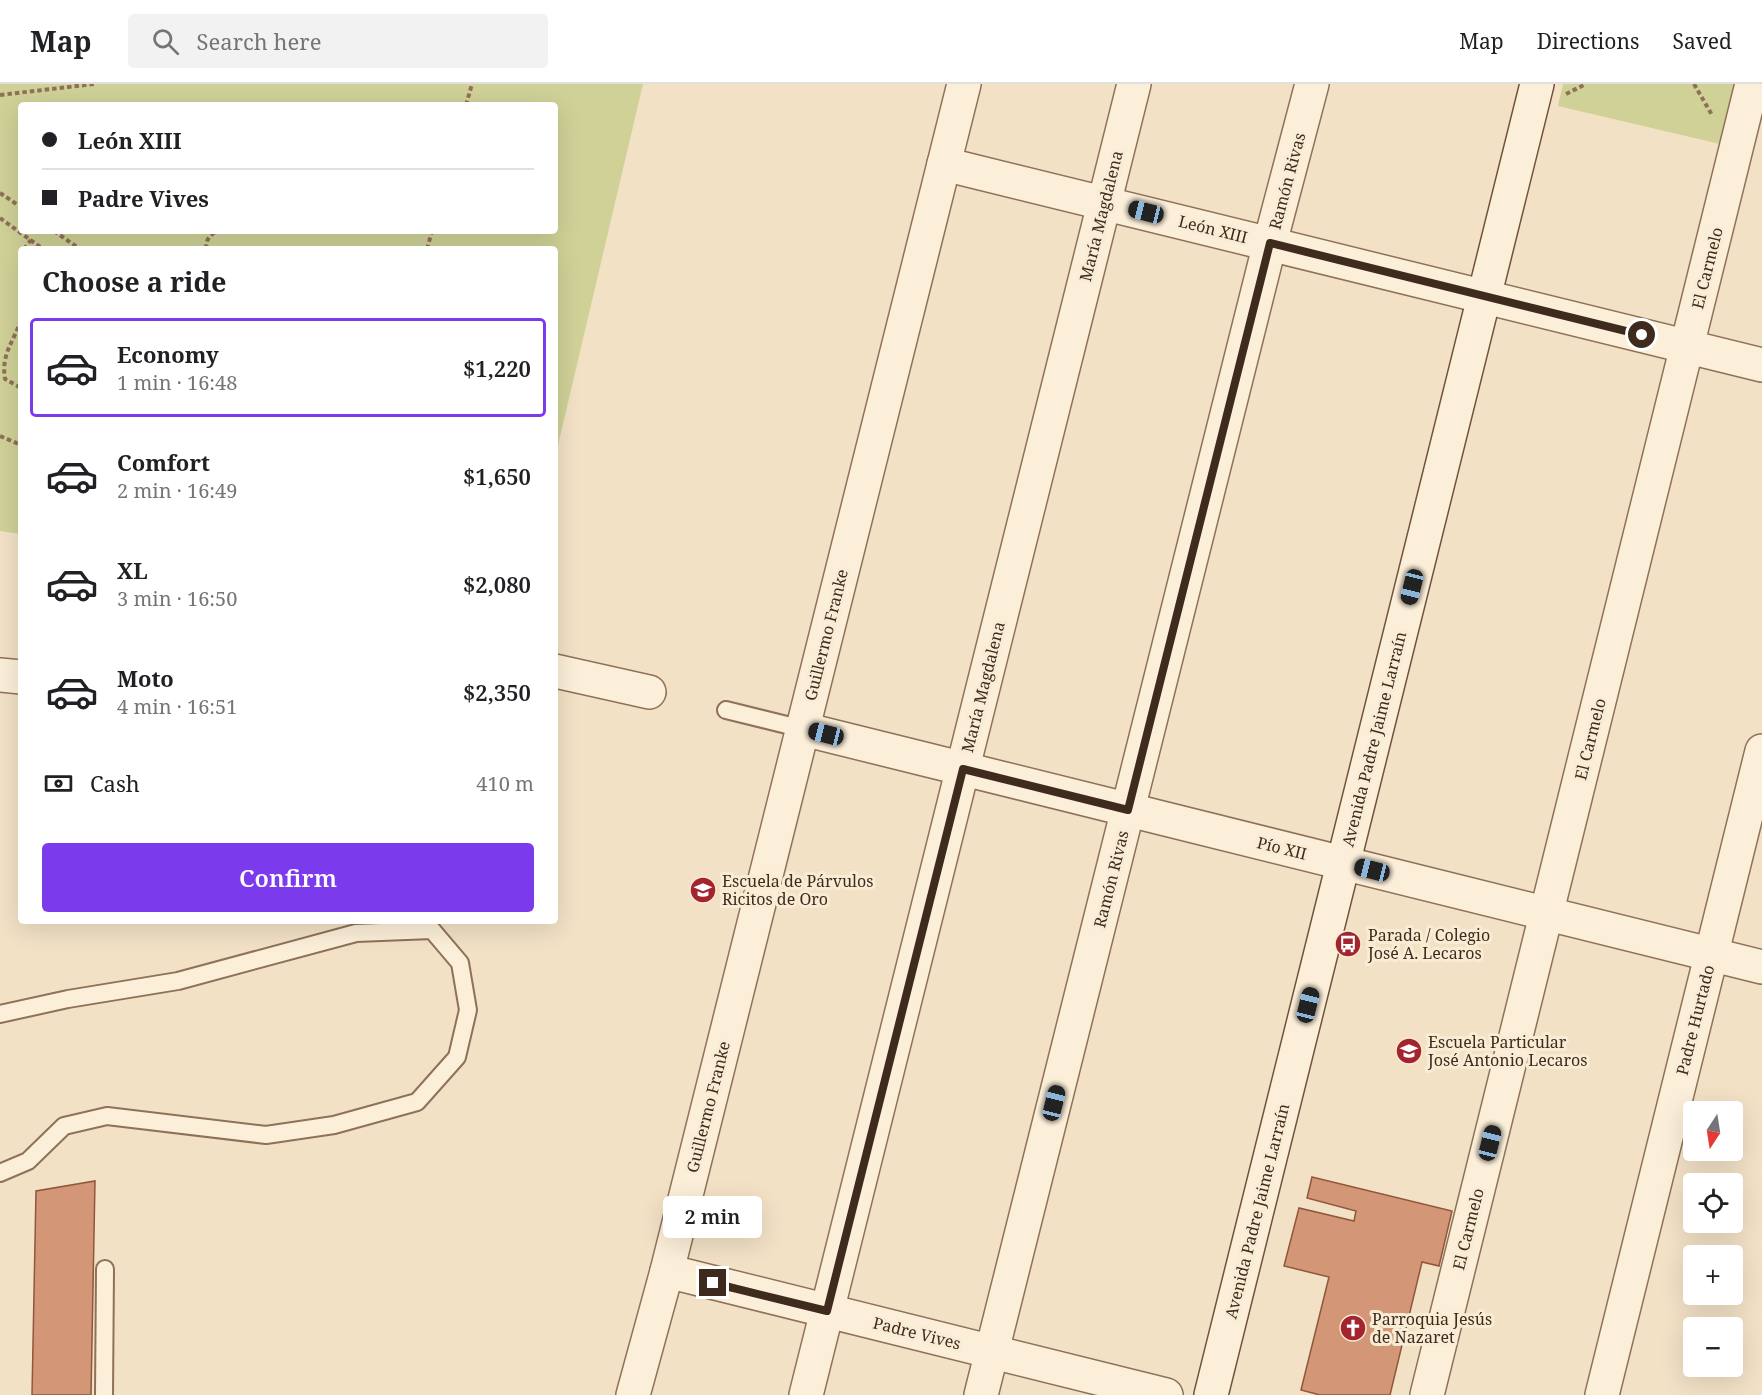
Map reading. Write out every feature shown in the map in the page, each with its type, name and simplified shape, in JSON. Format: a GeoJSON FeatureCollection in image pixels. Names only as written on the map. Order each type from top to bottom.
{"type":"FeatureCollection","features":[{"type":"Feature","properties":{"kind":"street","name":"Guillermo Franke"},"geometry":{"type":"LineString","coordinates":[[633,1395],[667,1271],[964,84]]}},
{"type":"Feature","properties":{"kind":"street","name":"María Magdalena"},"geometry":{"type":"LineString","coordinates":[[806,1395],[1134,84]]}},
{"type":"Feature","properties":{"kind":"street","name":"Ramón Rivas"},"geometry":{"type":"LineString","coordinates":[[981,1395],[1312,84]]}},
{"type":"Feature","properties":{"kind":"street","name":"Avenida Padre Jaime Larraín"},"geometry":{"type":"LineString","coordinates":[[1211,1395],[1537,84]]}},
{"type":"Feature","properties":{"kind":"street","name":"El Carmelo"},"geometry":{"type":"LineString","coordinates":[[1427,1395],[1752,84]]}},
{"type":"Feature","properties":{"kind":"street","name":"León XIII"},"geometry":{"type":"LineString","coordinates":[[944,164],[1762,365]]}},
{"type":"Feature","properties":{"kind":"street"},"geometry":{"type":"LineString","coordinates":[[558,672],[649,692]]}},
{"type":"Feature","properties":{"kind":"street"},"geometry":{"type":"LineString","coordinates":[[0,675],[18,677]]}},
{"type":"Feature","properties":{"kind":"street","name":"Pío XII"},"geometry":{"type":"LineString","coordinates":[[803,729],[1762,967]]}},
{"type":"Feature","properties":{"kind":"street","name":"Padre Hurtado"},"geometry":{"type":"LineString","coordinates":[[1602,1395],[1762,751]]}},
{"type":"Feature","properties":{"kind":"street","name":"Padre Vives"},"geometry":{"type":"LineString","coordinates":[[667,1271],[1167,1395]]}},
{"type":"Feature","properties":{"kind":"lane"},"geometry":{"type":"LineString","coordinates":[[726,710],[803,729]]}},
{"type":"Feature","properties":{"kind":"lane"},"geometry":{"type":"LineString","coordinates":[[0,1014],[68,999],[178,981],[356,933],[432,930],[460,963],[468,1010],[457,1058],[417,1102],[334,1125],[266,1135],[107,1116],[64,1126],[27,1161],[0,1173]]}},
{"type":"Feature","properties":{"kind":"lane"},"geometry":{"type":"LineString","coordinates":[[104,1395],[105,1269]]}},
{"type":"Feature","properties":{"kind":"path"},"geometry":{"type":"LineString","coordinates":[[0,95],[94,84]]}},
{"type":"Feature","properties":{"kind":"path"},"geometry":{"type":"LineString","coordinates":[[467,102],[472,84]]}},
{"type":"Feature","properties":{"kind":"path"},"geometry":{"type":"LineString","coordinates":[[0,193],[18,205]]}},
{"type":"Feature","properties":{"kind":"path"},"geometry":{"type":"LineString","coordinates":[[0,218],[18,231]]}},
{"type":"Feature","properties":{"kind":"path"},"geometry":{"type":"LineString","coordinates":[[23,234],[39,246]]}},
{"type":"Feature","properties":{"kind":"path"},"geometry":{"type":"LineString","coordinates":[[58,234],[76,246]]}},
{"type":"Feature","properties":{"kind":"path"},"geometry":{"type":"LineString","coordinates":[[26,246],[31,240]]}},
{"type":"Feature","properties":{"kind":"path"},"geometry":{"type":"LineString","coordinates":[[18,326],[6,351],[3,366],[5,379],[18,386]]}},
{"type":"Feature","properties":{"kind":"path"},"geometry":{"type":"LineString","coordinates":[[0,436],[18,444]]}},
{"type":"Feature","properties":{"kind":"green space"},"geometry":{"type":"Polygon","coordinates":[[[0,84],[643,84],[558,445],[558,246],[18,246],[18,534],[0,531],[0,84]]]}},
{"type":"Feature","properties":{"kind":"green space"},"geometry":{"type":"Polygon","coordinates":[[[1563,84],[1752,84],[1737,148],[1558,106],[1563,84]]]}},
{"type":"Feature","properties":{"kind":"building"},"geometry":{"type":"Polygon","coordinates":[[[1312,1177],[1452,1211],[1439,1266],[1422,1262],[1390,1395],[1320,1395],[1301,1390],[1329,1277],[1284,1266],[1299,1208],[1354,1221],[1356,1211],[1307,1198],[1312,1177]]]}},
{"type":"Feature","properties":{"kind":"building"},"geometry":{"type":"Polygon","coordinates":[[[95,1181],[91,1395],[32,1395],[36,1191],[95,1181]]]}},
{"type":"Feature","properties":{"kind":"place","name":"Escuela de Párvulos Ricitos de Oro"},"geometry":{"type":"Point","coordinates":[703,890]}},
{"type":"Feature","properties":{"kind":"place","name":"Parada / Colegio José A. Lecaros"},"geometry":{"type":"Point","coordinates":[1348,944]}},
{"type":"Feature","properties":{"kind":"place","name":"Escuela Particular José Antonio Lecaros"},"geometry":{"type":"Point","coordinates":[1409,1051]}},
{"type":"Feature","properties":{"kind":"place","name":"Parroquia Jesús de Nazaret"},"geometry":{"type":"Point","coordinates":[1353,1328]}},
{"type":"Feature","properties":{"kind":"route"},"geometry":{"type":"LineString","coordinates":[[713,1283],[827,1311],[963,769],[1128,810],[1270,243],[1642,335]]}}]}
